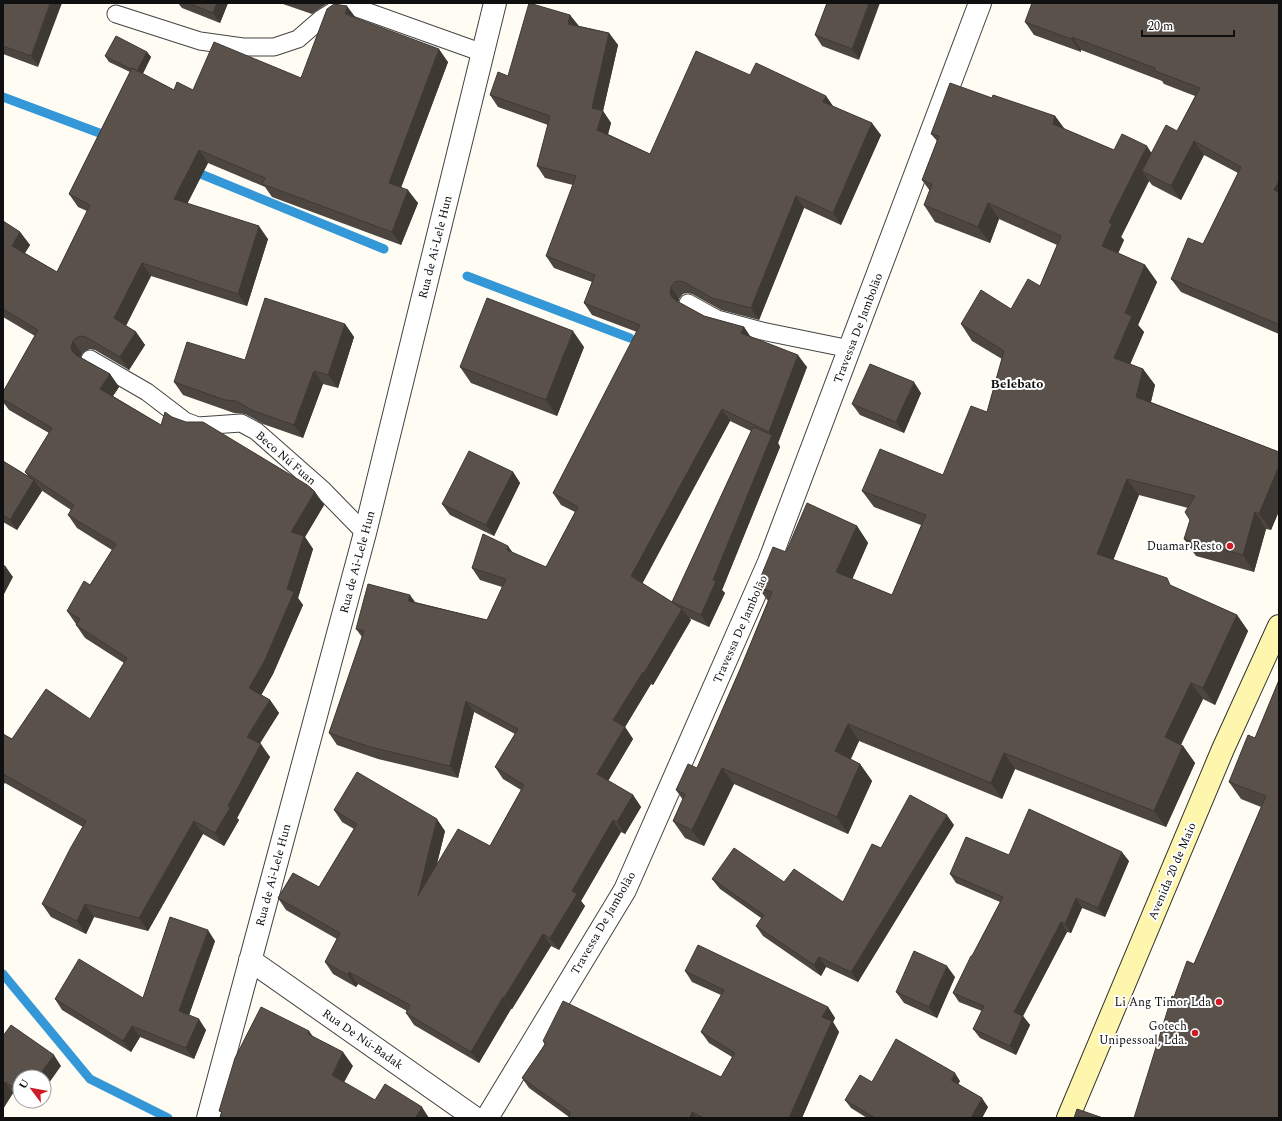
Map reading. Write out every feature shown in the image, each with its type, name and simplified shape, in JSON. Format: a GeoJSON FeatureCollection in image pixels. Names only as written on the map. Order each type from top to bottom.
{"type":"FeatureCollection","features":[{"type":"Feature","properties":{"kind":"main road","name":"Avenida 20 de Maio"},"geometry":{"type":"LineString","coordinates":[[1068,1118],[1220,756],[1279,626]]}},
{"type":"Feature","properties":{"kind":"street","name":"Rua de Ai-Lele Hun"},"geometry":{"type":"LineString","coordinates":[[208,1118],[365,533],[495,3]]}},
{"type":"Feature","properties":{"kind":"street","name":"Travessa De Jambolão"},"geometry":{"type":"LineString","coordinates":[[487,1118],[625,890],[769,562],[980,3]]}},
{"type":"Feature","properties":{"kind":"street","name":"Rua De Nú-Badak"},"geometry":{"type":"LineString","coordinates":[[250,960],[475,1118]]}},
{"type":"Feature","properties":{"kind":"lane"},"geometry":{"type":"LineString","coordinates":[[116,14],[200,41],[243,47],[274,47],[298,39],[321,19],[340,7],[357,8],[483,52]]}},
{"type":"Feature","properties":{"kind":"lane"},"geometry":{"type":"LineString","coordinates":[[688,304],[717,319],[762,331],[850,349]]}},
{"type":"Feature","properties":{"kind":"lane","name":"Beco Nú Fuan"},"geometry":{"type":"LineString","coordinates":[[90,359],[147,392],[185,421],[198,426],[241,423],[256,431],[323,490],[365,533]]}},
{"type":"Feature","properties":{"kind":"building"},"geometry":{"type":"Polygon","coordinates":[[[3,3],[50,3],[31,56],[3,46],[3,3]]]}},
{"type":"Feature","properties":{"kind":"building"},"geometry":{"type":"Polygon","coordinates":[[[188,3],[217,3],[213,13],[188,3]]]}},
{"type":"Feature","properties":{"kind":"building"},"geometry":{"type":"Polygon","coordinates":[[[529,3],[570,15],[568,24],[609,33],[592,108],[603,111],[597,130],[650,154],[696,51],[750,75],[756,63],[826,96],[823,102],[872,123],[833,213],[796,196],[751,308],[712,298],[684,282],[675,282],[671,287],[671,296],[675,300],[704,316],[744,327],[741,333],[798,355],[769,432],[722,409],[631,576],[682,609],[644,673],[643,672],[613,720],[625,727],[597,774],[633,795],[617,822],[613,820],[572,891],[577,894],[550,938],[543,934],[504,998],[503,997],[471,1052],[406,1013],[410,1005],[349,972],[348,975],[325,962],[340,933],[278,898],[293,873],[319,887],[357,824],[334,810],[357,772],[437,819],[418,896],[458,829],[490,846],[524,785],[495,767],[518,729],[466,701],[450,766],[370,747],[329,733],[364,631],[356,629],[368,584],[410,595],[408,601],[487,620],[506,579],[472,568],[483,534],[508,546],[507,550],[546,567],[578,507],[553,493],[640,325],[584,303],[595,275],[546,256],[576,176],[537,166],[550,116],[490,95],[498,72],[508,76],[529,3]]]}},
{"type":"Feature","properties":{"kind":"building"},"geometry":{"type":"Polygon","coordinates":[[[827,3],[869,3],[852,49],[815,35],[827,3]]]}},
{"type":"Feature","properties":{"kind":"building"},"geometry":{"type":"Polygon","coordinates":[[[1032,3],[1279,3],[1279,181],[1274,190],[1279,192],[1278,324],[1171,279],[1188,238],[1203,244],[1241,167],[1194,141],[1171,186],[1142,171],[1166,125],[1177,131],[1200,88],[1155,71],[1155,68],[1072,37],[1071,39],[1025,22],[1032,3]]]}},
{"type":"Feature","properties":{"kind":"building"},"geometry":{"type":"Polygon","coordinates":[[[334,4],[347,6],[345,14],[439,49],[389,183],[408,190],[392,232],[262,184],[265,178],[199,150],[174,199],[259,226],[238,294],[142,263],[114,318],[136,332],[120,357],[86,337],[81,336],[76,338],[71,346],[72,351],[76,355],[110,374],[100,389],[161,425],[165,412],[172,417],[186,422],[203,422],[309,486],[315,492],[291,532],[304,536],[287,589],[294,592],[264,662],[249,688],[270,700],[247,737],[261,744],[228,806],[230,808],[215,833],[194,821],[139,918],[85,904],[77,921],[42,904],[86,821],[3,774],[3,734],[12,739],[46,689],[90,719],[127,658],[76,625],[80,619],[67,611],[84,581],[90,585],[116,544],[68,515],[74,505],[25,472],[52,428],[3,399],[3,392],[38,330],[3,309],[3,221],[20,232],[12,246],[57,272],[90,205],[69,194],[132,68],[174,90],[177,82],[193,90],[214,42],[301,78],[327,9],[334,4]]]}},
{"type":"Feature","properties":{"kind":"building"},"geometry":{"type":"Polygon","coordinates":[[[116,36],[147,52],[137,71],[105,56],[116,36]]]}},
{"type":"Feature","properties":{"kind":"building"},"geometry":{"type":"Polygon","coordinates":[[[950,83],[992,98],[993,95],[1055,116],[1053,124],[1114,150],[1122,134],[1147,146],[1109,222],[1112,224],[1102,246],[1145,265],[1125,313],[1132,316],[1114,358],[1143,369],[1136,397],[1279,452],[1279,466],[1259,514],[1255,512],[1243,555],[1184,539],[1190,520],[1185,512],[1195,496],[1127,479],[1097,554],[1167,578],[1170,585],[1237,615],[1203,688],[1191,683],[1165,737],[1183,746],[1154,811],[1004,753],[991,783],[848,724],[835,751],[860,764],[837,817],[722,768],[692,830],[673,821],[685,794],[676,790],[688,764],[697,768],[772,592],[757,586],[773,547],[786,552],[807,503],[857,526],[836,572],[892,595],[926,515],[862,491],[880,449],[943,475],[971,406],[987,412],[1004,351],[961,324],[981,290],[1011,309],[1028,279],[1040,286],[1061,236],[988,203],[978,227],[924,205],[932,184],[922,180],[939,136],[931,134],[950,83]]]}},
{"type":"Feature","properties":{"kind":"building"},"geometry":{"type":"Polygon","coordinates":[[[265,298],[345,324],[328,375],[314,371],[294,425],[254,411],[236,401],[225,400],[174,382],[187,342],[245,360],[265,298]]]}},
{"type":"Feature","properties":{"kind":"building"},"geometry":{"type":"Polygon","coordinates":[[[487,298],[573,331],[546,400],[460,367],[487,298]]]}},
{"type":"Feature","properties":{"kind":"building"},"geometry":{"type":"Polygon","coordinates":[[[870,364],[914,382],[896,422],[852,404],[870,364]]]}},
{"type":"Feature","properties":{"kind":"building"},"geometry":{"type":"Polygon","coordinates":[[[753,427],[772,435],[713,580],[716,581],[701,615],[672,602],[753,427]]]}},
{"type":"Feature","properties":{"kind":"building"},"geometry":{"type":"Polygon","coordinates":[[[469,451],[513,472],[486,525],[442,504],[469,451]]]}},
{"type":"Feature","properties":{"kind":"building"},"geometry":{"type":"Polygon","coordinates":[[[3,461],[34,480],[10,520],[3,515],[3,461]]]}},
{"type":"Feature","properties":{"kind":"building"},"geometry":{"type":"Polygon","coordinates":[[[1279,680],[1279,1118],[1134,1118],[1172,996],[1174,997],[1187,961],[1194,964],[1266,796],[1229,782],[1248,735],[1255,738],[1279,680]]]}},
{"type":"Feature","properties":{"kind":"building"},"geometry":{"type":"Polygon","coordinates":[[[910,795],[947,815],[851,972],[819,957],[814,965],[756,926],[764,915],[712,879],[734,848],[784,882],[794,869],[843,902],[872,844],[881,848],[910,795]]]}},
{"type":"Feature","properties":{"kind":"building"},"geometry":{"type":"Polygon","coordinates":[[[1029,809],[1122,852],[1098,908],[1076,898],[1065,924],[1061,922],[1014,1012],[1023,1016],[1010,1046],[973,1029],[984,1006],[953,993],[1003,897],[950,874],[966,837],[1009,855],[1029,809]]]}},
{"type":"Feature","properties":{"kind":"building"},"geometry":{"type":"Polygon","coordinates":[[[170,917],[208,930],[179,1011],[199,1019],[186,1048],[132,1026],[123,1041],[55,999],[79,959],[143,998],[170,917]]]}},
{"type":"Feature","properties":{"kind":"building"},"geometry":{"type":"Polygon","coordinates":[[[698,945],[828,1007],[822,1017],[832,1021],[789,1118],[704,1118],[692,1112],[690,1118],[569,1118],[570,1112],[522,1078],[546,1043],[543,1041],[563,1001],[721,1077],[735,1053],[701,1032],[724,990],[685,971],[698,945]]]}},
{"type":"Feature","properties":{"kind":"building"},"geometry":{"type":"Polygon","coordinates":[[[914,951],[947,966],[929,1007],[896,992],[914,951]]]}},
{"type":"Feature","properties":{"kind":"building"},"geometry":{"type":"Polygon","coordinates":[[[261,1007],[309,1031],[308,1034],[343,1052],[332,1075],[375,1100],[385,1084],[422,1107],[415,1118],[220,1118],[222,1112],[219,1111],[235,1058],[261,1007]]]}},
{"type":"Feature","properties":{"kind":"building"},"geometry":{"type":"Polygon","coordinates":[[[11,1025],[54,1055],[44,1069],[12,1069],[12,1087],[5,1082],[3,1086],[3,1036],[11,1025]]]}},
{"type":"Feature","properties":{"kind":"building"},"geometry":{"type":"Polygon","coordinates":[[[896,1039],[955,1073],[951,1080],[982,1098],[971,1118],[875,1118],[845,1100],[860,1075],[872,1082],[896,1039]]]}},
{"type":"Feature","properties":{"kind":"building"},"geometry":{"type":"Polygon","coordinates":[[[1077,1109],[1103,1118],[1074,1118],[1077,1109]]]}},
{"type":"Feature","properties":{"kind":"waterway"},"geometry":{"type":"LineString","coordinates":[[3,97],[110,137]]}},
{"type":"Feature","properties":{"kind":"waterway"},"geometry":{"type":"LineString","coordinates":[[191,170],[384,249]]}},
{"type":"Feature","properties":{"kind":"waterway"},"geometry":{"type":"LineString","coordinates":[[467,276],[630,338]]}},
{"type":"Feature","properties":{"kind":"waterway"},"geometry":{"type":"LineString","coordinates":[[3,974],[90,1079],[168,1118]]}},
{"type":"Feature","properties":{"kind":"place","name":"Duamar Resto"},"geometry":{"type":"Point","coordinates":[1230,546]}},
{"type":"Feature","properties":{"kind":"place","name":"Li Ang Timor Lda"},"geometry":{"type":"Point","coordinates":[1219,1002]}},
{"type":"Feature","properties":{"kind":"place","name":"Gotech Unipessoal, Lda."},"geometry":{"type":"Point","coordinates":[1195,1033]}},
{"type":"Feature","properties":{"kind":"district","name":"Belebato"},"geometry":{"type":"Point","coordinates":[1017,383]}}]}
